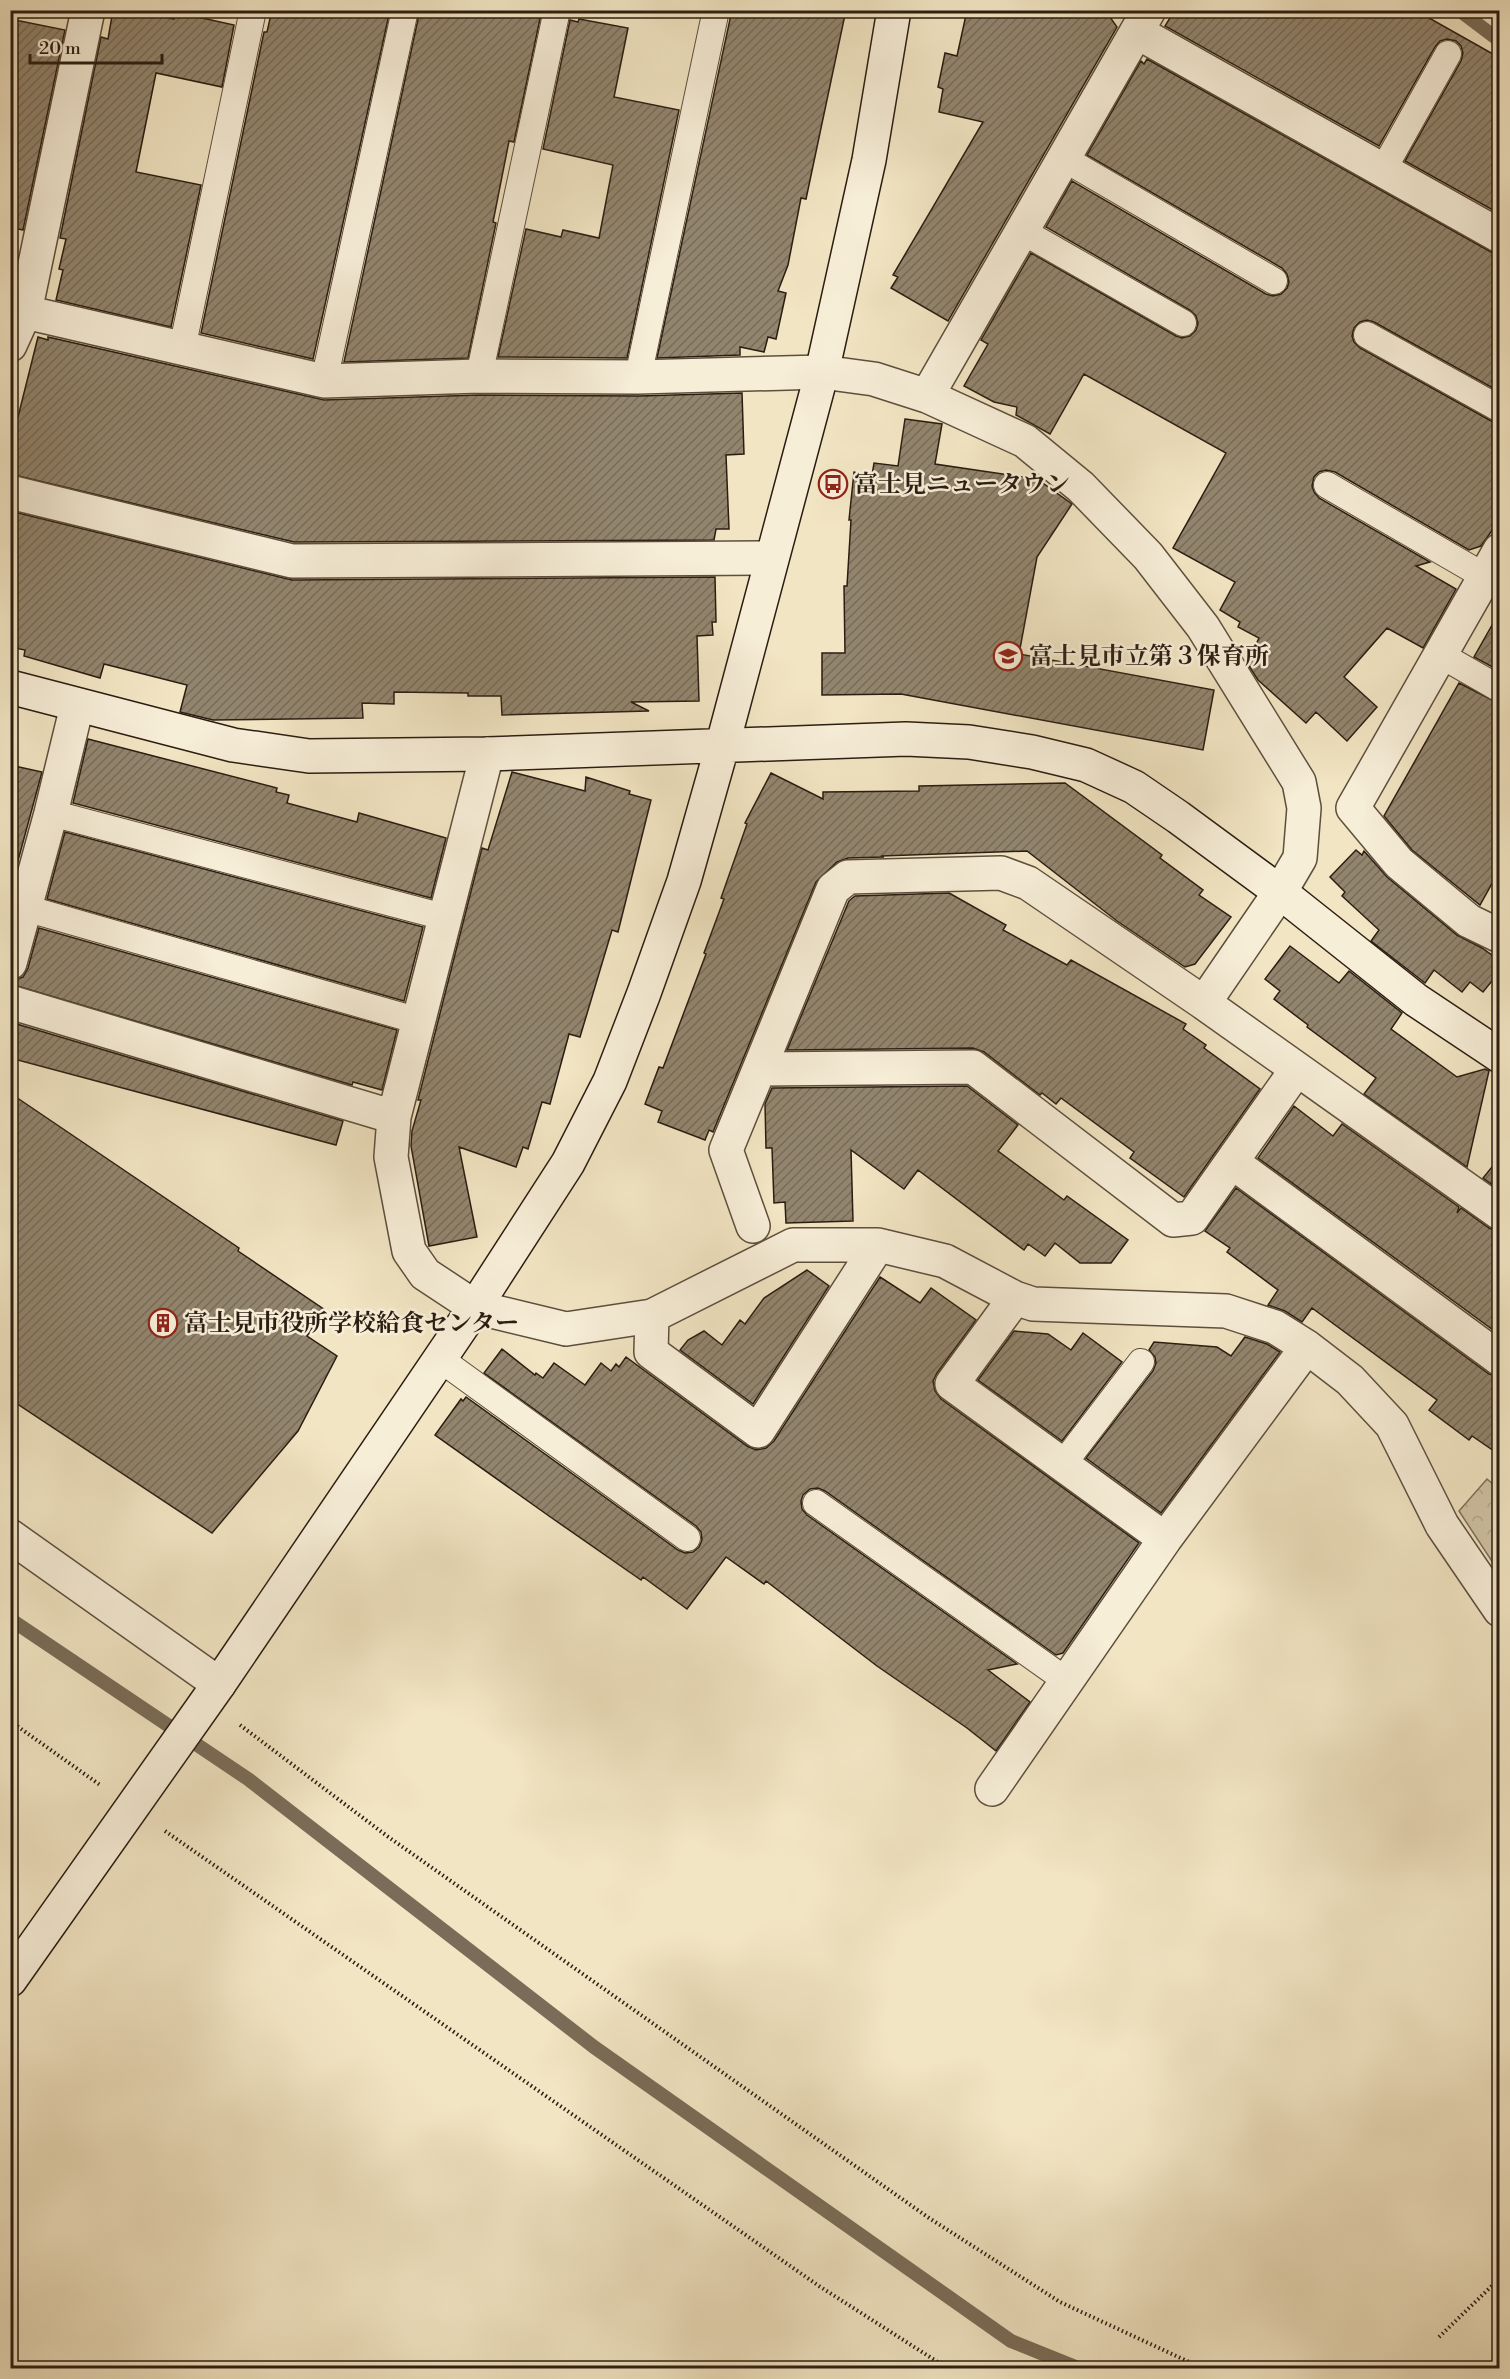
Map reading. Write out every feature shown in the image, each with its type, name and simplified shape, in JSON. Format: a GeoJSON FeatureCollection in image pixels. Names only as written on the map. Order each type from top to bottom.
{"type":"FeatureCollection","features":[{"type":"Feature","properties":{"kind":"street"},"geometry":{"type":"LineString","coordinates":[[10,345],[25,312],[88,10]]}},
{"type":"Feature","properties":{"kind":"street"},"geometry":{"type":"LineString","coordinates":[[10,1980],[209,1698],[475,1307],[568,1163],[609,1081],[644,993],[684,881],[822,372],[869,160],[894,10]]}},
{"type":"Feature","properties":{"kind":"street"},"geometry":{"type":"LineString","coordinates":[[927,396],[1143,21],[1383,170],[1500,236]]}},
{"type":"Feature","properties":{"kind":"street"},"geometry":{"type":"LineString","coordinates":[[25,312],[324,381],[479,376],[638,377],[822,372],[874,379],[927,396],[1025,441],[1081,488],[1148,556],[1203,627],[1255,707],[1299,782],[1304,808],[1299,858],[1280,892],[1204,1003]]}},
{"type":"Feature","properties":{"kind":"street"},"geometry":{"type":"LineString","coordinates":[[10,492],[292,561],[771,558]]}},
{"type":"Feature","properties":{"kind":"street"},"geometry":{"type":"LineString","coordinates":[[1353,808],[1492,563]]}},
{"type":"Feature","properties":{"kind":"street"},"geometry":{"type":"LineString","coordinates":[[10,687],[233,745],[309,756],[487,754],[906,739],[959,741],[1032,752],[1086,765],[1134,787],[1178,817],[1280,892],[1416,1000],[1500,1056]]}},
{"type":"Feature","properties":{"kind":"street"},"geometry":{"type":"LineString","coordinates":[[10,963],[51,813],[77,706]]}},
{"type":"Feature","properties":{"kind":"street"},"geometry":{"type":"LineString","coordinates":[[487,754],[394,1117],[391,1157],[408,1251],[425,1274],[475,1307],[566,1329],[652,1316],[793,1245],[878,1245],[945,1261],[1015,1298],[1033,1304],[1226,1311],[1275,1327],[1307,1347],[1350,1380],[1392,1425],[1442,1525],[1500,1610]]}},
{"type":"Feature","properties":{"kind":"street"},"geometry":{"type":"LineString","coordinates":[[1304,808],[1353,808],[1400,862],[1469,921],[1500,936]]}},
{"type":"Feature","properties":{"kind":"street"},"geometry":{"type":"LineString","coordinates":[[753,1226],[726,1150],[833,889],[848,877],[1001,873],[1028,883],[1204,1003],[1500,1214]]}},
{"type":"Feature","properties":{"kind":"street"},"geometry":{"type":"LineString","coordinates":[[10,1002],[394,1117]]}},
{"type":"Feature","properties":{"kind":"street"},"geometry":{"type":"LineString","coordinates":[[760,1070],[973,1067],[1173,1221],[1192,1218],[1297,1069]]}},
{"type":"Feature","properties":{"kind":"street"},"geometry":{"type":"LineString","coordinates":[[1232,1162],[1500,1359]]}},
{"type":"Feature","properties":{"kind":"street"},"geometry":{"type":"LineString","coordinates":[[652,1316],[651,1352],[758,1431],[878,1245]]}},
{"type":"Feature","properties":{"kind":"street"},"geometry":{"type":"LineString","coordinates":[[1015,1298],[952,1384],[1165,1539]]}},
{"type":"Feature","properties":{"kind":"street"},"geometry":{"type":"LineString","coordinates":[[992,1789],[1165,1539],[1307,1347]]}},
{"type":"Feature","properties":{"kind":"street"},"geometry":{"type":"LineString","coordinates":[[10,1536],[209,1698]]}},
{"type":"Feature","properties":{"kind":"lane"},"geometry":{"type":"LineString","coordinates":[[182,349],[253,10]]}},
{"type":"Feature","properties":{"kind":"lane"},"geometry":{"type":"LineString","coordinates":[[324,381],[405,10]]}},
{"type":"Feature","properties":{"kind":"lane"},"geometry":{"type":"LineString","coordinates":[[479,376],[557,10]]}},
{"type":"Feature","properties":{"kind":"lane"},"geometry":{"type":"LineString","coordinates":[[638,377],[716,10]]}},
{"type":"Feature","properties":{"kind":"lane"},"geometry":{"type":"LineString","coordinates":[[1383,170],[1448,54]]}},
{"type":"Feature","properties":{"kind":"lane"},"geometry":{"type":"LineString","coordinates":[[1064,158],[1274,280]]}},
{"type":"Feature","properties":{"kind":"lane"},"geometry":{"type":"LineString","coordinates":[[1022,231],[1183,323]]}},
{"type":"Feature","properties":{"kind":"lane"},"geometry":{"type":"LineString","coordinates":[[1367,335],[1500,409]]}},
{"type":"Feature","properties":{"kind":"lane"},"geometry":{"type":"LineString","coordinates":[[1327,485],[1492,563]]}},
{"type":"Feature","properties":{"kind":"lane"},"geometry":{"type":"LineString","coordinates":[[1439,654],[1500,690]]}},
{"type":"Feature","properties":{"kind":"lane"},"geometry":{"type":"LineString","coordinates":[[51,813],[444,917]]}},
{"type":"Feature","properties":{"kind":"lane"},"geometry":{"type":"LineString","coordinates":[[26,908],[419,1021]]}},
{"type":"Feature","properties":{"kind":"lane"},"geometry":{"type":"LineString","coordinates":[[440,1359],[687,1539]]}},
{"type":"Feature","properties":{"kind":"lane"},"geometry":{"type":"LineString","coordinates":[[1063,1464],[1141,1362]]}},
{"type":"Feature","properties":{"kind":"lane"},"geometry":{"type":"LineString","coordinates":[[816,1503],[1067,1681]]}},
{"type":"Feature","properties":{"kind":"path"},"geometry":{"type":"LineString","coordinates":[[209,1698],[387,1836],[929,2218],[1060,2302],[1202,2368]]}},
{"type":"Feature","properties":{"kind":"path"},"geometry":{"type":"LineString","coordinates":[[10,1721],[135,1804],[819,2286],[947,2368]]}},
{"type":"Feature","properties":{"kind":"path"},"geometry":{"type":"LineString","coordinates":[[1439,2337],[1500,2278]]}},
{"type":"Feature","properties":{"kind":"green space"},"geometry":{"type":"Polygon","coordinates":[[[1487,1479],[1499,1489],[1499,1572],[1459,1511],[1487,1479]]]}},
{"type":"Feature","properties":{"kind":"building"},"geometry":{"type":"Polygon","coordinates":[[[113,10],[130,10],[174,19],[175,12],[234,25],[222,87],[156,73],[136,172],[201,185],[171,327],[56,300],[63,270],[59,269],[66,239],[60,238],[101,37],[108,39],[113,10]]]}},
{"type":"Feature","properties":{"kind":"building"},"geometry":{"type":"Polygon","coordinates":[[[272,10],[390,10],[313,359],[201,333],[264,32],[267,32],[272,10]]]}},
{"type":"Feature","properties":{"kind":"building"},"geometry":{"type":"Polygon","coordinates":[[[420,10],[526,10],[541,14],[514,142],[509,141],[493,222],[496,223],[468,358],[344,362],[420,10]]]}},
{"type":"Feature","properties":{"kind":"building"},"geometry":{"type":"Polygon","coordinates":[[[732,10],[846,10],[806,199],[801,198],[788,265],[778,291],[786,293],[776,339],[768,337],[764,352],[740,347],[740,355],[657,358],[732,10]]]}},
{"type":"Feature","properties":{"kind":"building"},"geometry":{"type":"Polygon","coordinates":[[[971,10],[1105,10],[1117,27],[948,321],[891,288],[898,277],[893,275],[983,122],[939,112],[943,89],[938,87],[945,53],[957,56],[966,15],[970,16],[971,10]]]}},
{"type":"Feature","properties":{"kind":"building"},"geometry":{"type":"Polygon","coordinates":[[[1175,10],[1415,10],[1500,58],[1500,214],[1405,161],[1461,61],[1463,53],[1456,41],[1447,39],[1440,41],[1435,47],[1379,146],[1165,26],[1175,10]]]}},
{"type":"Feature","properties":{"kind":"building"},"geometry":{"type":"Polygon","coordinates":[[[10,19],[65,30],[23,230],[10,227],[10,19]]]}},
{"type":"Feature","properties":{"kind":"building"},"geometry":{"type":"Polygon","coordinates":[[[579,19],[628,28],[614,97],[679,110],[627,358],[498,357],[526,229],[561,237],[563,230],[599,238],[613,165],[543,149],[570,20],[578,22],[579,19]]]}},
{"type":"Feature","properties":{"kind":"building"},"geometry":{"type":"Polygon","coordinates":[[[1147,59],[1500,255],[1500,392],[1374,322],[1367,320],[1360,322],[1354,328],[1352,336],[1360,348],[1500,424],[1500,519],[1481,546],[1469,550],[1335,472],[1326,470],[1314,477],[1312,486],[1319,498],[1430,562],[1416,566],[1456,589],[1423,648],[1387,628],[1344,677],[1377,707],[1347,741],[1316,712],[1306,723],[1258,680],[1247,663],[1259,638],[1238,627],[1240,622],[1220,610],[1235,582],[1173,548],[1226,453],[1084,374],[1050,434],[1016,415],[1017,407],[994,402],[964,386],[988,344],[981,340],[1031,253],[1176,336],[1182,338],[1190,336],[1196,330],[1198,324],[1196,316],[1190,310],[1046,227],[1072,181],[1266,294],[1273,296],[1281,294],[1287,288],[1289,282],[1287,274],[1282,268],[1087,155],[1141,61],[1144,64],[1147,59]]]}},
{"type":"Feature","properties":{"kind":"building"},"geometry":{"type":"Polygon","coordinates":[[[38,337],[48,340],[48,337],[324,400],[479,395],[639,396],[742,393],[744,454],[726,455],[729,529],[716,529],[714,540],[294,542],[10,474],[10,414],[18,417],[38,337]]]}},
{"type":"Feature","properties":{"kind":"building"},"geometry":{"type":"Polygon","coordinates":[[[905,419],[942,424],[935,464],[1037,479],[1072,504],[1037,557],[1019,654],[1214,690],[1203,750],[901,694],[822,695],[822,653],[845,653],[844,586],[847,586],[851,520],[849,520],[854,472],[872,475],[874,463],[898,466],[905,419]]]}},
{"type":"Feature","properties":{"kind":"building"},"geometry":{"type":"Polygon","coordinates":[[[10,511],[292,580],[715,577],[716,622],[712,622],[713,635],[697,636],[699,701],[631,702],[649,711],[502,715],[501,696],[394,692],[394,704],[362,703],[363,718],[213,720],[180,712],[187,685],[104,664],[100,678],[24,656],[25,650],[10,647],[10,511]]]}},
{"type":"Feature","properties":{"kind":"building"},"geometry":{"type":"Polygon","coordinates":[[[1500,611],[1500,671],[1474,657],[1500,611]]]}},
{"type":"Feature","properties":{"kind":"building"},"geometry":{"type":"Polygon","coordinates":[[[1459,683],[1500,704],[1500,869],[1480,905],[1412,850],[1384,816],[1459,683]]]}},
{"type":"Feature","properties":{"kind":"building"},"geometry":{"type":"Polygon","coordinates":[[[88,739],[277,788],[276,792],[289,795],[287,803],[357,822],[359,813],[446,838],[431,898],[73,803],[88,739]]]}},
{"type":"Feature","properties":{"kind":"building"},"geometry":{"type":"Polygon","coordinates":[[[10,765],[42,772],[10,890],[10,765]]]}},
{"type":"Feature","properties":{"kind":"building"},"geometry":{"type":"Polygon","coordinates":[[[512,772],[585,791],[586,777],[651,800],[618,932],[612,930],[580,1037],[569,1034],[550,1104],[542,1102],[528,1149],[523,1147],[516,1167],[459,1147],[477,1237],[429,1246],[411,1146],[412,1131],[482,848],[488,850],[512,772]]]}},
{"type":"Feature","properties":{"kind":"building"},"geometry":{"type":"Polygon","coordinates":[[[771,773],[823,799],[823,792],[919,791],[919,786],[1065,783],[1162,855],[1160,858],[1203,890],[1199,895],[1231,917],[1195,964],[1185,967],[1117,921],[1027,851],[881,856],[884,857],[848,858],[837,862],[816,882],[713,1132],[709,1130],[705,1140],[658,1122],[662,1111],[645,1104],[659,1067],[663,1068],[706,954],[704,953],[724,899],[721,898],[747,824],[745,823],[771,773]]]}},
{"type":"Feature","properties":{"kind":"building"},"geometry":{"type":"Polygon","coordinates":[[[65,832],[423,927],[404,1001],[47,899],[65,832]]]}},
{"type":"Feature","properties":{"kind":"building"},"geometry":{"type":"Polygon","coordinates":[[[1356,850],[1362,855],[1364,851],[1387,877],[1457,935],[1482,948],[1500,961],[1500,971],[1483,992],[1470,982],[1462,992],[1434,970],[1425,983],[1371,941],[1379,930],[1342,896],[1345,892],[1330,877],[1356,850]]]}},
{"type":"Feature","properties":{"kind":"building"},"geometry":{"type":"Polygon","coordinates":[[[949,893],[1006,925],[1003,930],[1067,965],[1071,960],[1186,1024],[1183,1029],[1206,1045],[1204,1048],[1260,1089],[1184,1197],[1130,1158],[1134,1152],[1061,1098],[1056,1104],[1042,1093],[1040,1095],[984,1052],[973,1048],[787,1050],[849,901],[855,896],[949,893]]]}},
{"type":"Feature","properties":{"kind":"building"},"geometry":{"type":"Polygon","coordinates":[[[39,928],[397,1030],[382,1090],[353,1082],[352,1085],[10,984],[10,981],[23,977],[28,968],[39,928]]]}},
{"type":"Feature","properties":{"kind":"building"},"geometry":{"type":"Polygon","coordinates":[[[1290,946],[1339,983],[1349,971],[1402,1013],[1391,1029],[1457,1077],[1485,1069],[1489,1071],[1467,1167],[1364,1094],[1376,1078],[1307,1027],[1308,1025],[1274,999],[1280,991],[1265,979],[1290,946]]]}},
{"type":"Feature","properties":{"kind":"building"},"geometry":{"type":"Polygon","coordinates":[[[10,1022],[343,1121],[336,1145],[10,1058],[10,1022]]]}},
{"type":"Feature","properties":{"kind":"building"},"geometry":{"type":"Polygon","coordinates":[[[967,1086],[1018,1125],[998,1151],[1064,1200],[1067,1196],[1128,1240],[1111,1263],[1080,1263],[1055,1243],[1045,1256],[1028,1244],[1024,1250],[918,1170],[904,1189],[851,1150],[853,1221],[786,1223],[785,1202],[774,1203],[772,1148],[766,1148],[765,1104],[772,1088],[967,1086]]]}},
{"type":"Feature","properties":{"kind":"building","name":"富士見市役所学校給食センター"},"geometry":{"type":"Polygon","coordinates":[[[10,1093],[239,1248],[238,1251],[325,1310],[307,1336],[337,1356],[298,1431],[212,1533],[10,1399],[10,1093]]]}},
{"type":"Feature","properties":{"kind":"building"},"geometry":{"type":"Polygon","coordinates":[[[1294,1106],[1333,1136],[1342,1124],[1459,1207],[1457,1213],[1461,1208],[1489,1228],[1500,1232],[1500,1335],[1258,1158],[1294,1106]]]}},
{"type":"Feature","properties":{"kind":"building"},"geometry":{"type":"Polygon","coordinates":[[[1500,1157],[1500,1190],[1483,1178],[1500,1157]]]}},
{"type":"Feature","properties":{"kind":"building"},"geometry":{"type":"Polygon","coordinates":[[[1236,1188],[1489,1374],[1500,1377],[1500,1455],[1472,1436],[1469,1440],[1429,1410],[1437,1400],[1312,1308],[1302,1322],[1285,1311],[1268,1305],[1278,1290],[1227,1252],[1230,1248],[1205,1231],[1236,1188]]]}},
{"type":"Feature","properties":{"kind":"building"},"geometry":{"type":"Polygon","coordinates":[[[807,1270],[829,1286],[753,1404],[680,1350],[688,1340],[704,1331],[722,1345],[740,1320],[745,1324],[764,1298],[807,1270]]]}},
{"type":"Feature","properties":{"kind":"building"},"geometry":{"type":"Polygon","coordinates":[[[880,1277],[920,1303],[931,1288],[976,1320],[933,1381],[935,1391],[941,1399],[1139,1543],[1063,1653],[1056,1655],[825,1491],[818,1488],[810,1489],[803,1495],[802,1509],[807,1515],[1017,1664],[988,1670],[1030,1702],[996,1751],[967,1728],[877,1666],[766,1581],[764,1584],[726,1557],[687,1609],[643,1577],[641,1580],[435,1435],[461,1399],[463,1401],[466,1397],[678,1550],[685,1553],[693,1552],[702,1540],[701,1532],[696,1526],[484,1373],[502,1349],[535,1375],[536,1373],[543,1378],[554,1363],[585,1385],[601,1363],[611,1371],[616,1364],[619,1367],[626,1357],[747,1446],[756,1450],[766,1448],[774,1441],[880,1277]]]}},
{"type":"Feature","properties":{"kind":"building"},"geometry":{"type":"Polygon","coordinates":[[[1014,1331],[1048,1334],[1071,1350],[1083,1333],[1122,1362],[1062,1441],[978,1380],[1014,1331]]]}},
{"type":"Feature","properties":{"kind":"building"},"geometry":{"type":"Polygon","coordinates":[[[1245,1337],[1267,1344],[1280,1352],[1161,1513],[1086,1458],[1153,1371],[1156,1363],[1155,1357],[1149,1350],[1154,1342],[1217,1347],[1231,1356],[1245,1337]]]}},
{"type":"Feature","properties":{"kind":"waterway"},"geometry":{"type":"LineString","coordinates":[[1459,10],[1500,41]]}},
{"type":"Feature","properties":{"kind":"waterway"},"geometry":{"type":"LineString","coordinates":[[10,1619],[248,1779],[594,2047],[1011,2341],[1078,2368]]}},
{"type":"Feature","properties":{"kind":"place","name":"富士見ニュータウン"},"geometry":{"type":"Point","coordinates":[833,484]}},
{"type":"Feature","properties":{"kind":"place","name":"富士見市立第３保育所"},"geometry":{"type":"Point","coordinates":[1008,656]}},
{"type":"Feature","properties":{"kind":"place","name":"富士見市役所学校給食センター"},"geometry":{"type":"Point","coordinates":[163,1323]}}]}
